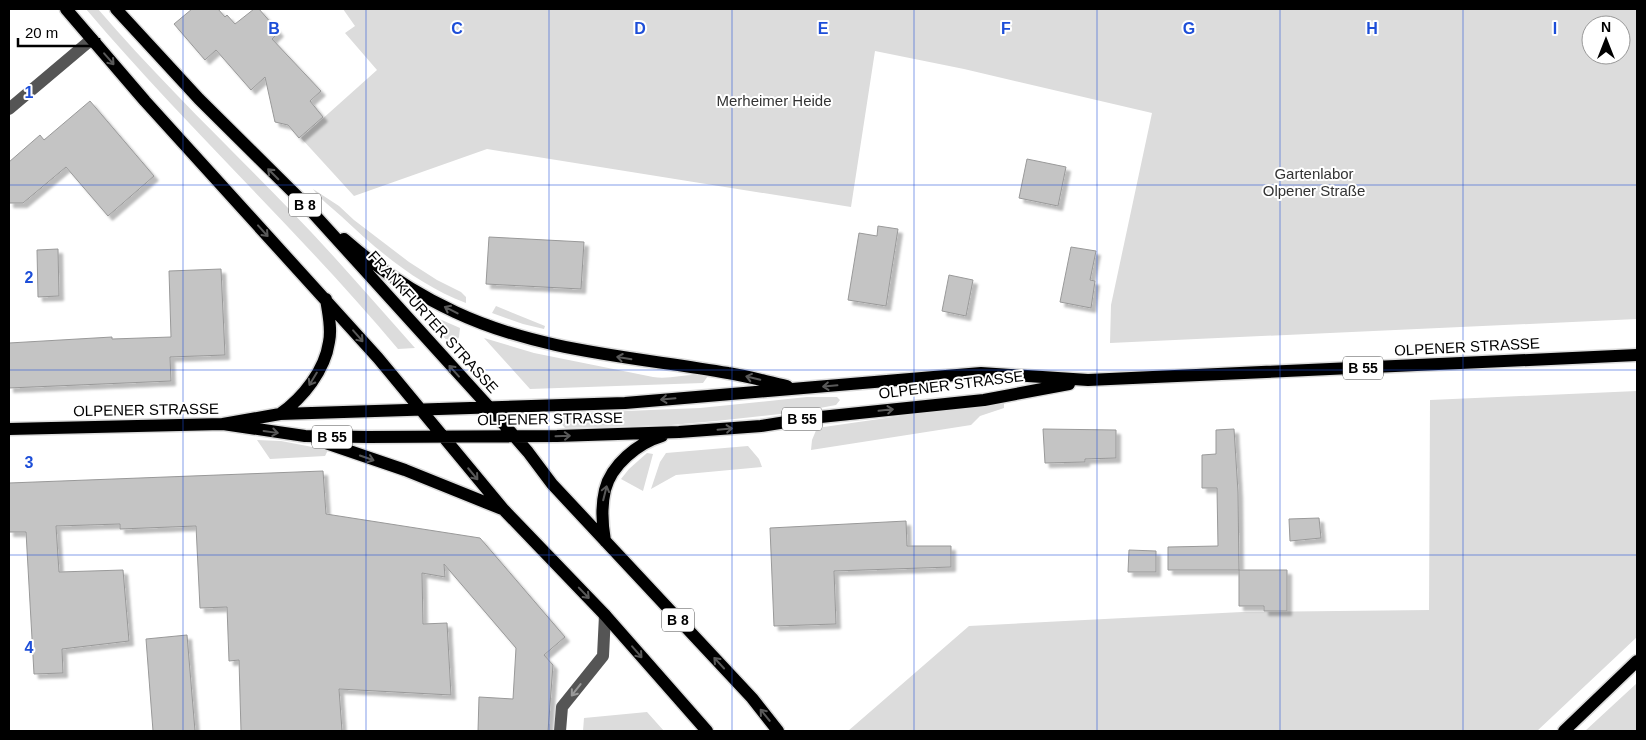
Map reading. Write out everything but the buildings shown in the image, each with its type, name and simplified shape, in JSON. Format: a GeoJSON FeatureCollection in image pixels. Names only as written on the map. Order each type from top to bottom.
{"type":"FeatureCollection","features":[{"type":"Feature","properties":{"kind":"main road"},"geometry":{"type":"LineString","coordinates":[[66,9],[205,167],[326,299],[420,408],[504,510],[605,615],[707,731]]}},
{"type":"Feature","properties":{"kind":"main road","name":"FRANKFURTER STRASSE"},"geometry":{"type":"LineString","coordinates":[[116,9],[199,99],[303,202],[488,406],[552,484],[752,698],[778,731]]}},
{"type":"Feature","properties":{"kind":"main road"},"geometry":{"type":"LineString","coordinates":[[303,202],[388,274],[417,292],[466,317],[497,329],[617,357],[730,373],[799,389]]}},
{"type":"Feature","properties":{"kind":"main road"},"geometry":{"type":"LineString","coordinates":[[280,414],[292,405],[309,386],[324,362],[330,342],[330,325],[326,299]]}},
{"type":"Feature","properties":{"kind":"main road","name":"OLPENER STRASSE"},"geometry":{"type":"LineString","coordinates":[[488,406],[625,403],[981,373],[1088,380],[1637,355]]}},
{"type":"Feature","properties":{"kind":"main road","name":"OLPENER STRASSE"},"geometry":{"type":"LineString","coordinates":[[9,429],[223,424],[305,436],[557,436],[679,432],[761,426],[811,418],[984,400],[1088,380]]}},
{"type":"Feature","properties":{"kind":"main road","name":"B 55"},"geometry":{"type":"LineString","coordinates":[[223,424],[280,414],[488,406]]}},
{"type":"Feature","properties":{"kind":"main road"},"geometry":{"type":"LineString","coordinates":[[605,541],[602,525],[605,489],[616,468],[634,450],[644,444],[658,437],[679,432]]}},
{"type":"Feature","properties":{"kind":"main road"},"geometry":{"type":"LineString","coordinates":[[305,436],[405,470],[504,510]]}},
{"type":"Feature","properties":{"kind":"main road"},"geometry":{"type":"LineString","coordinates":[[1564,731],[1637,661]]}},
{"type":"Feature","properties":{"kind":"street"},"geometry":{"type":"LineString","coordinates":[[9,109],[92,39]]}},
{"type":"Feature","properties":{"kind":"street"},"geometry":{"type":"LineString","coordinates":[[560,731],[562,708],[603,656],[605,615]]}},
{"type":"Feature","properties":{"kind":"green space"},"geometry":{"type":"Polygon","coordinates":[[[86,9],[98,9],[168,86],[306,227],[415,348],[398,349],[360,305],[163,95],[86,9]]]}},
{"type":"Feature","properties":{"kind":"green space"},"geometry":{"type":"Polygon","coordinates":[[[343,9],[1637,9],[1637,319],[1110,343],[1111,305],[1152,113],[964,69],[875,51],[851,207],[487,149],[354,196],[301,138],[377,70],[345,33],[355,26],[343,9]]]}},
{"type":"Feature","properties":{"kind":"green space"},"geometry":{"type":"Polygon","coordinates":[[[313,189],[339,206],[354,220],[409,262],[437,280],[461,292],[466,297],[466,303],[431,287],[399,266],[355,229],[313,189]]]}},
{"type":"Feature","properties":{"kind":"green space"},"geometry":{"type":"Polygon","coordinates":[[[496,306],[545,326],[544,329],[492,313],[496,306]]]}},
{"type":"Feature","properties":{"kind":"green space"},"geometry":{"type":"Polygon","coordinates":[[[428,314],[460,328],[459,337],[453,347],[428,320],[426,317],[428,314]]]}},
{"type":"Feature","properties":{"kind":"green space"},"geometry":{"type":"Polygon","coordinates":[[[484,338],[534,353],[653,377],[708,376],[703,383],[530,389],[484,338]]]}},
{"type":"Feature","properties":{"kind":"green space"},"geometry":{"type":"Polygon","coordinates":[[[1637,391],[1637,637],[1537,731],[848,731],[969,626],[1242,612],[1429,610],[1430,400],[1637,391]]]}},
{"type":"Feature","properties":{"kind":"green space"},"geometry":{"type":"Polygon","coordinates":[[[807,397],[837,397],[840,400],[836,405],[798,412],[671,425],[565,428],[553,414],[700,408],[807,397]]]}},
{"type":"Feature","properties":{"kind":"green space"},"geometry":{"type":"Polygon","coordinates":[[[1004,401],[1004,408],[980,416],[971,425],[811,450],[812,440],[817,428],[1004,401]]]}},
{"type":"Feature","properties":{"kind":"green space"},"geometry":{"type":"Polygon","coordinates":[[[257,440],[281,441],[328,450],[325,456],[270,459],[257,440]]]}},
{"type":"Feature","properties":{"kind":"green space"},"geometry":{"type":"Polygon","coordinates":[[[748,446],[759,459],[762,467],[676,475],[651,489],[660,462],[666,453],[748,446]]]}},
{"type":"Feature","properties":{"kind":"green space"},"geometry":{"type":"Polygon","coordinates":[[[647,453],[653,454],[643,491],[621,479],[647,453]]]}},
{"type":"Feature","properties":{"kind":"green space"},"geometry":{"type":"Polygon","coordinates":[[[1637,683],[1637,731],[1585,731],[1637,683]]]}},
{"type":"Feature","properties":{"kind":"green space"},"geometry":{"type":"Polygon","coordinates":[[[647,712],[664,731],[583,731],[584,718],[647,712]]]}},
{"type":"Feature","properties":{"kind":"park label","name":"Merheimer Heide"},"geometry":{"type":"Point","coordinates":[774,101]}},
{"type":"Feature","properties":{"kind":"park label","name":"Gartenlabor Olpener Straße"},"geometry":{"type":"Point","coordinates":[1314,182]}}]}
